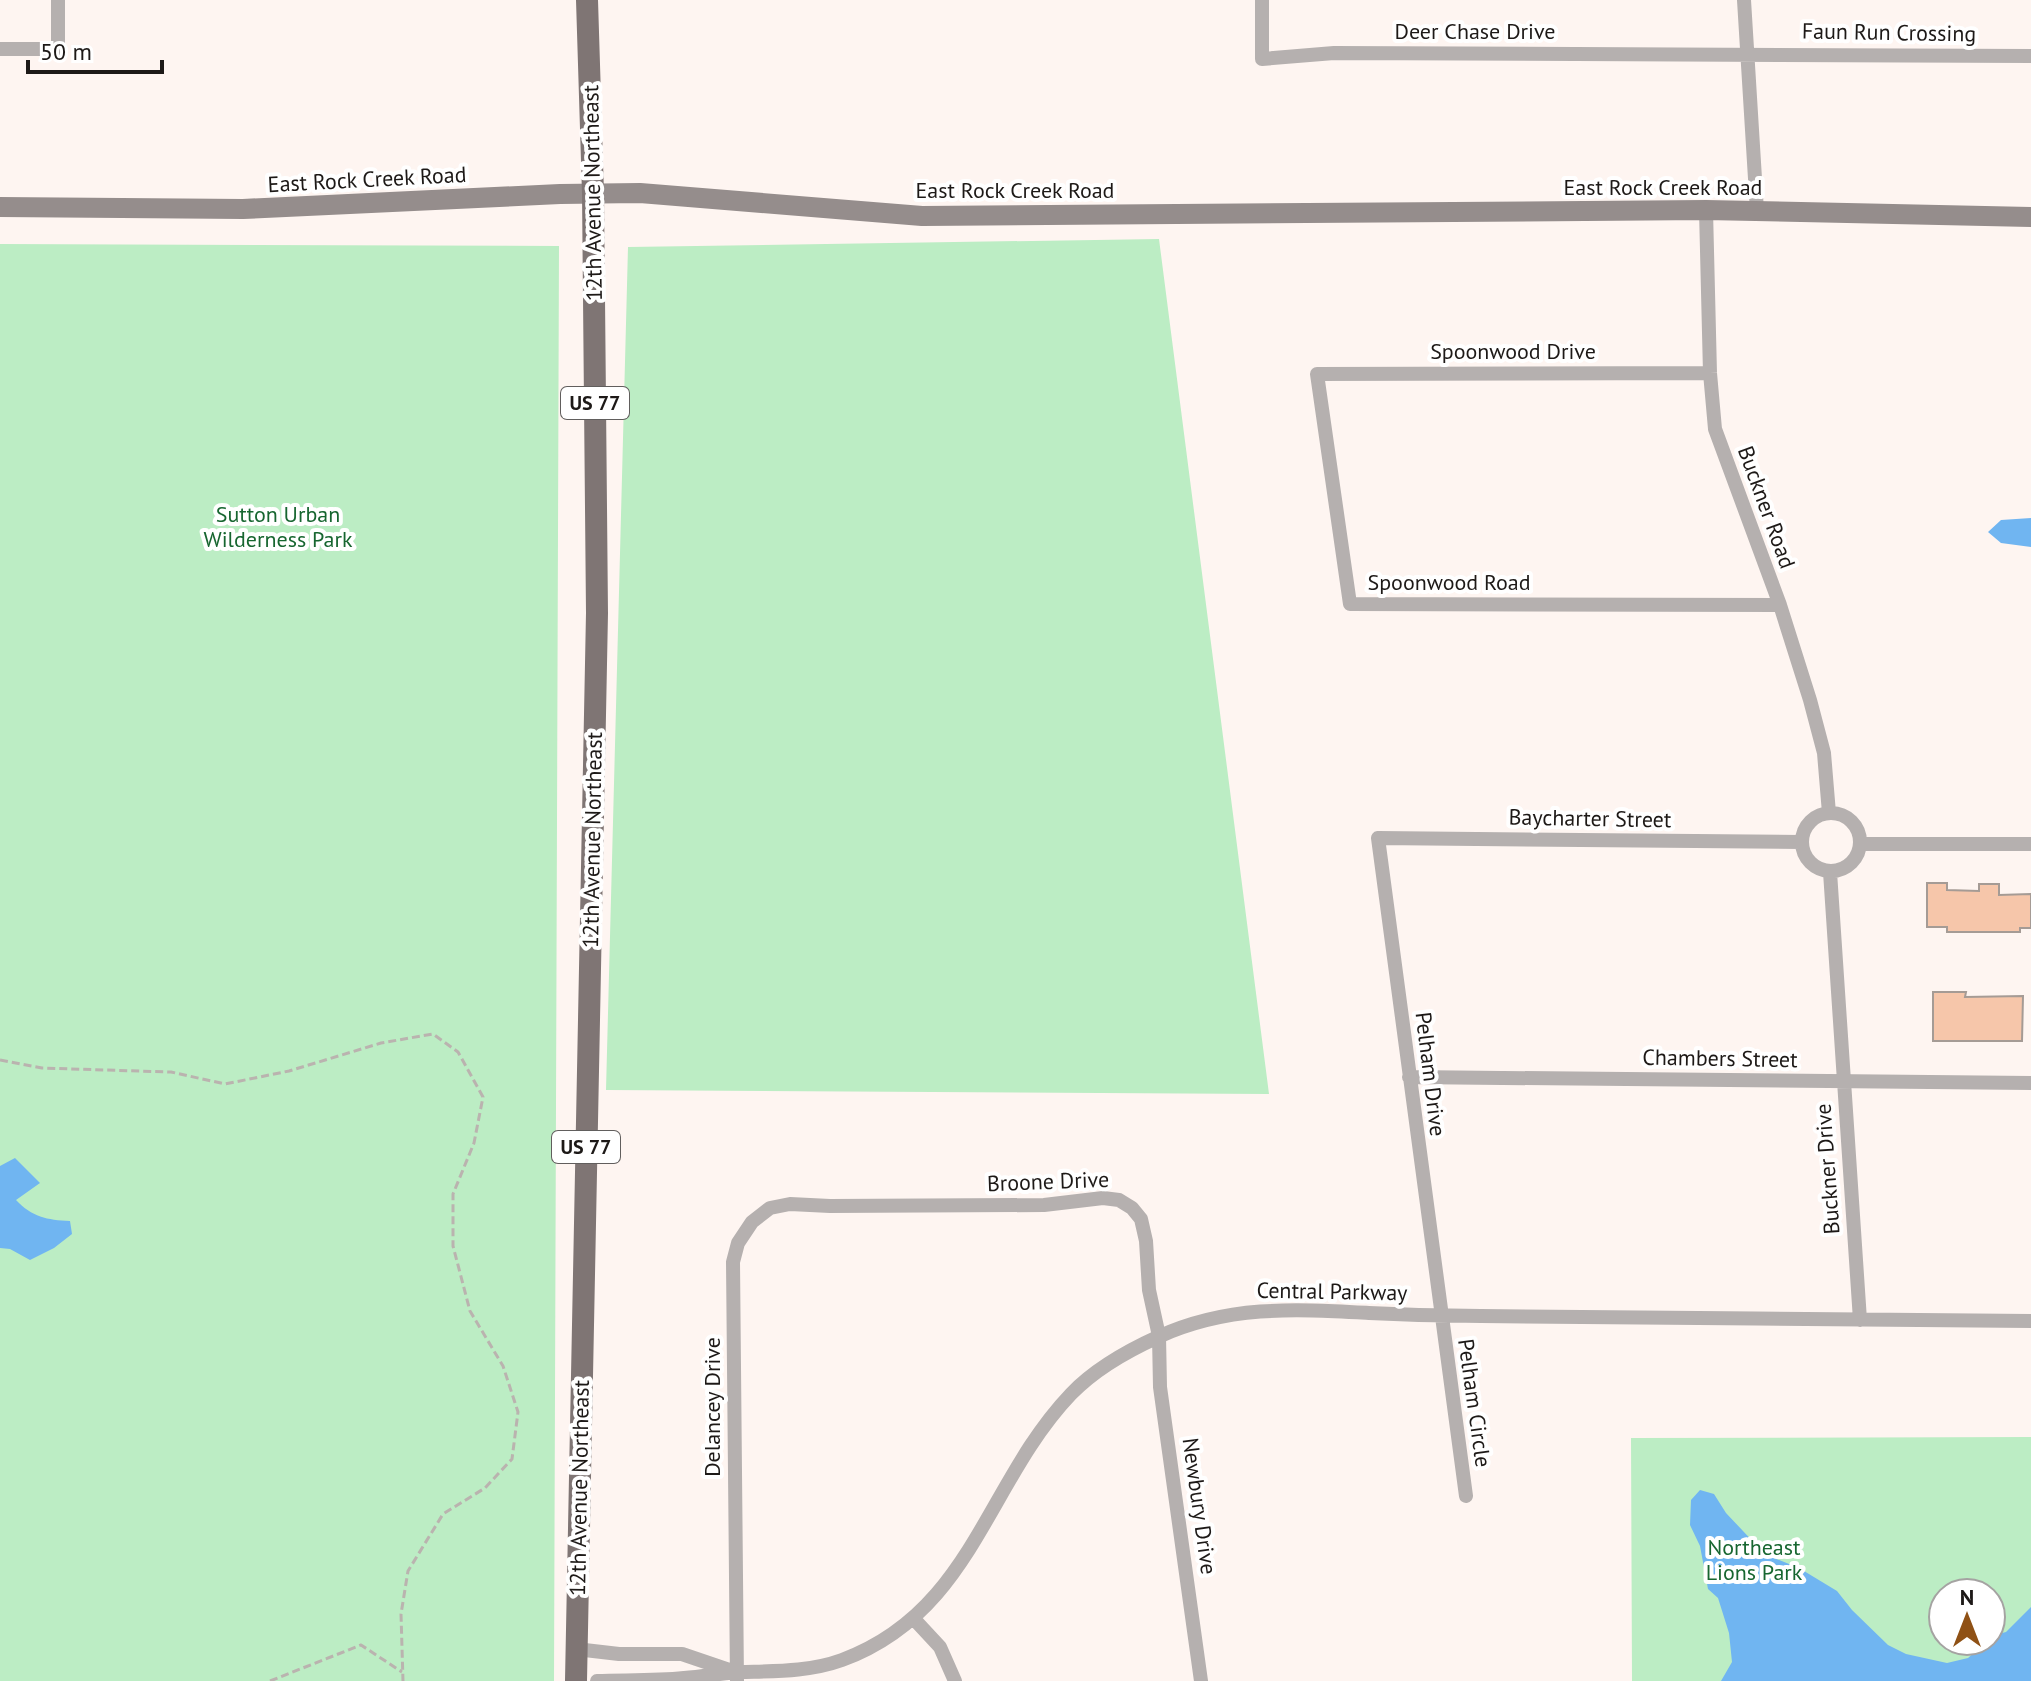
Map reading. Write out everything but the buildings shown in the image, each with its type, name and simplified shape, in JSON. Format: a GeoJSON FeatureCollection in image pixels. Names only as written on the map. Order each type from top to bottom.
{"type":"FeatureCollection","features":[{"type":"Feature","properties":{"kind":"main road","name":"12th Avenue Northeast"},"geometry":{"type":"LineString","coordinates":[[576,1681],[597,613],[593,193],[587,0]]}},
{"type":"Feature","properties":{"kind":"street"},"geometry":{"type":"LineString","coordinates":[[0,49],[58,49],[58,0]]}},
{"type":"Feature","properties":{"kind":"street","name":"Deer Chase Drive"},"geometry":{"type":"LineString","coordinates":[[1262,0],[1262,59],[1334,53],[1747,54]]}},
{"type":"Feature","properties":{"kind":"street"},"geometry":{"type":"LineString","coordinates":[[1744,0],[1757,211]]}},
{"type":"Feature","properties":{"kind":"street","name":"Faun Run Crossing"},"geometry":{"type":"LineString","coordinates":[[1747,54],[2031,56]]}},
{"type":"Feature","properties":{"kind":"street","name":"East Rock Creek Road"},"geometry":{"type":"LineString","coordinates":[[0,207],[243,209],[640,193],[922,216],[1706,210],[2031,217]]}},
{"type":"Feature","properties":{"kind":"street","name":"Buckner Road"},"geometry":{"type":"LineString","coordinates":[[1706,210],[1710,373],[1715,429],[1780,605],[1824,753],[1829,813]]}},
{"type":"Feature","properties":{"kind":"street","name":"Spoonwood Drive"},"geometry":{"type":"LineString","coordinates":[[1317,374],[1710,373]]}},
{"type":"Feature","properties":{"kind":"street","name":"Spoonwood Road"},"geometry":{"type":"LineString","coordinates":[[1317,374],[1350,604],[1780,605]]}},
{"type":"Feature","properties":{"kind":"street"},"geometry":{"type":"LineString","coordinates":[[1829,813],[1849,819],[1858,830],[1860,844],[1851,864],[1830,872],[1809,862],[1801,842],[1809,822],[1829,813]]}},
{"type":"Feature","properties":{"kind":"street","name":"Baycharter Street"},"geometry":{"type":"LineString","coordinates":[[1378,838],[1801,842]]}},
{"type":"Feature","properties":{"kind":"street","name":"Pelham Drive"},"geometry":{"type":"LineString","coordinates":[[1378,838],[1441,1316]]}},
{"type":"Feature","properties":{"kind":"street"},"geometry":{"type":"LineString","coordinates":[[1860,844],[2031,844]]}},
{"type":"Feature","properties":{"kind":"street","name":"Buckner Drive"},"geometry":{"type":"LineString","coordinates":[[1830,872],[1860,1320]]}},
{"type":"Feature","properties":{"kind":"street","name":"Chambers Street"},"geometry":{"type":"LineString","coordinates":[[1409,1077],[2031,1083]]}},
{"type":"Feature","properties":{"kind":"street","name":"Broone Drive"},"geometry":{"type":"LineString","coordinates":[[830,1206],[1044,1205],[1103,1198],[1119,1200],[1132,1208],[1141,1219],[1146,1241],[1149,1290],[1159,1336]]}},
{"type":"Feature","properties":{"kind":"street","name":"Delancey Drive"},"geometry":{"type":"LineString","coordinates":[[737,1677],[733,1418],[735,1251],[752,1222],[770,1208],[790,1204],[830,1206]]}},
{"type":"Feature","properties":{"kind":"street","name":"Central Parkway"},"geometry":{"type":"LineString","coordinates":[[597,1681],[737,1677],[785,1671],[837,1662],[877,1644],[914,1619],[950,1579],[1044,1429],[1072,1393],[1108,1364],[1159,1336],[1191,1324],[1249,1311],[1295,1309],[1441,1316],[2031,1321]]}},
{"type":"Feature","properties":{"kind":"street","name":"Pelham Circle"},"geometry":{"type":"LineString","coordinates":[[1441,1316],[1466,1496]]}},
{"type":"Feature","properties":{"kind":"street","name":"Newbury Drive"},"geometry":{"type":"LineString","coordinates":[[1159,1336],[1160,1387],[1201,1681]]}},
{"type":"Feature","properties":{"kind":"street"},"geometry":{"type":"LineString","coordinates":[[914,1619],[940,1647],[955,1681]]}},
{"type":"Feature","properties":{"kind":"street","name":"Central Parkway"},"geometry":{"type":"LineString","coordinates":[[576,1649],[619,1654],[682,1654],[737,1677]]}},
{"type":"Feature","properties":{"kind":"path"},"geometry":{"type":"LineString","coordinates":[[0,1060],[42,1068],[171,1072],[225,1084],[289,1071],[381,1043],[433,1034],[458,1052],[483,1097],[474,1143],[453,1194],[453,1246],[470,1311],[503,1366],[518,1412],[512,1459],[485,1488],[443,1514],[408,1571],[401,1614],[403,1681]]}},
{"type":"Feature","properties":{"kind":"path"},"geometry":{"type":"LineString","coordinates":[[270,1681],[361,1645],[402,1672]]}},
{"type":"Feature","properties":{"kind":"green space"},"geometry":{"type":"Polygon","coordinates":[[[1159,239],[1269,1094],[606,1090],[628,247],[1159,239]]]}},
{"type":"Feature","properties":{"kind":"green space","name":"Sutton Urban Wilderness Park"},"geometry":{"type":"Polygon","coordinates":[[[0,244],[559,246],[554,1681],[0,1681],[0,244]]]}},
{"type":"Feature","properties":{"kind":"green space","name":"Northeast Lions Park"},"geometry":{"type":"Polygon","coordinates":[[[2031,1437],[2031,1681],[1632,1681],[1631,1438],[2031,1437]]]}},
{"type":"Feature","properties":{"kind":"water"},"geometry":{"type":"Polygon","coordinates":[[[2031,518],[2031,547],[2001,543],[1988,532],[2001,520],[2031,518]]]}},
{"type":"Feature","properties":{"kind":"water"},"geometry":{"type":"Polygon","coordinates":[[[15,1158],[40,1183],[16,1200],[40,1216],[70,1221],[72,1234],[54,1248],[30,1260],[10,1249],[0,1248],[0,1166],[15,1158]]]}},
{"type":"Feature","properties":{"kind":"water"},"geometry":{"type":"Polygon","coordinates":[[[1700,1490],[1714,1494],[1726,1513],[1760,1549],[1837,1591],[1888,1645],[1906,1654],[1947,1663],[1969,1657],[2007,1657],[2007,1631],[2031,1607],[2031,1681],[1721,1681],[1732,1662],[1729,1633],[1718,1598],[1708,1589],[1700,1546],[1690,1525],[1691,1500],[1700,1490]]]}}]}
